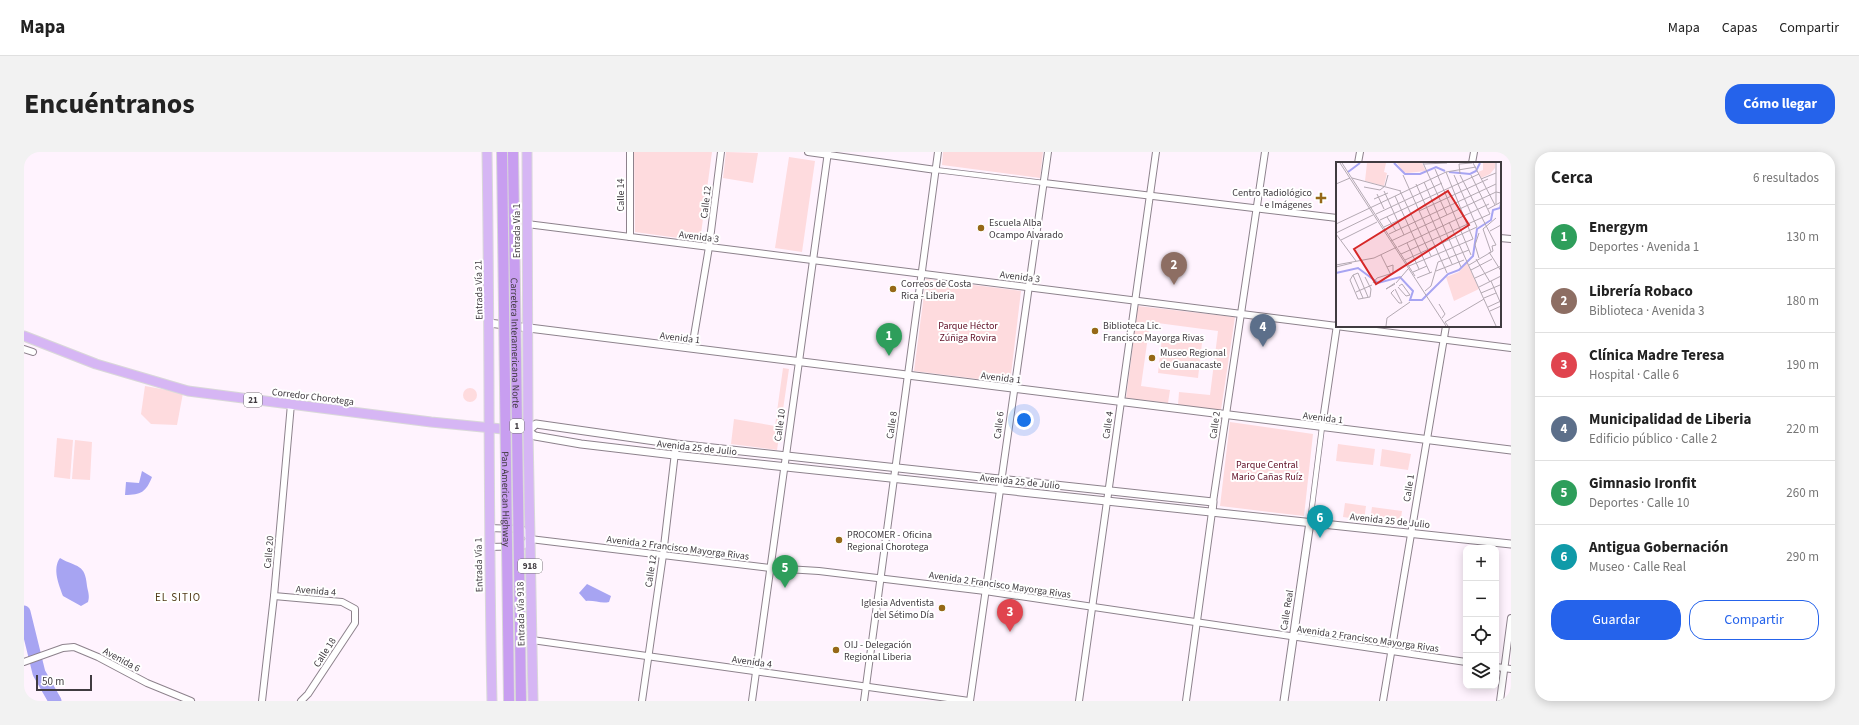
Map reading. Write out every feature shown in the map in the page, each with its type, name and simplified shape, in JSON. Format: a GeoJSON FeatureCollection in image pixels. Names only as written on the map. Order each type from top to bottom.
{"type":"FeatureCollection","features":[{"type":"Feature","properties":{"kind":"highway","name":"Pan American Highway"},"geometry":{"type":"LineString","coordinates":[[502,152],[509,701]]}},
{"type":"Feature","properties":{"kind":"highway","name":"Carretera Interamericana Norte"},"geometry":{"type":"LineString","coordinates":[[513,152],[521,701]]}},
{"type":"Feature","properties":{"kind":"main road","name":"Entrada Vía 21"},"geometry":{"type":"LineString","coordinates":[[487,152],[489,428]]}},
{"type":"Feature","properties":{"kind":"main road","name":"Entrada Vía 1"},"geometry":{"type":"LineString","coordinates":[[527,152],[528,431]]}},
{"type":"Feature","properties":{"kind":"main road","name":"Corredor Chorotega"},"geometry":{"type":"LineString","coordinates":[[24,336],[96,364],[188,391],[489,428]]}},
{"type":"Feature","properties":{"kind":"main road","name":"Entrada Vía 1"},"geometry":{"type":"LineString","coordinates":[[489,428],[489,547],[492,701]]}},
{"type":"Feature","properties":{"kind":"main road","name":"Avenida 25 de Julio"},"geometry":{"type":"LineString","coordinates":[[489,428],[528,431]]}},
{"type":"Feature","properties":{"kind":"main road","name":"Entrada Vía 918"},"geometry":{"type":"LineString","coordinates":[[528,431],[533,701]]}},
{"type":"Feature","properties":{"kind":"street","name":"Calle 14"},"geometry":{"type":"LineString","coordinates":[[630,152],[630,237]]}},
{"type":"Feature","properties":{"kind":"street","name":"Calle 12"},"geometry":{"type":"LineString","coordinates":[[692,348],[709,247],[721,152]]}},
{"type":"Feature","properties":{"kind":"street"},"geometry":{"type":"LineString","coordinates":[[808,152],[828,153],[936,170],[1336,218]]}},
{"type":"Feature","properties":{"kind":"street","name":"Calle 8"},"geometry":{"type":"LineString","coordinates":[[864,701],[894,468],[909,375],[938,152]]}},
{"type":"Feature","properties":{"kind":"street","name":"Calle 6"},"geometry":{"type":"LineString","coordinates":[[970,701],[1013,388],[1048,152]]}},
{"type":"Feature","properties":{"kind":"street","name":"Calle 4"},"geometry":{"type":"LineString","coordinates":[[1079,701],[1156,152]]}},
{"type":"Feature","properties":{"kind":"street","name":"Calle 2"},"geometry":{"type":"LineString","coordinates":[[1186,701],[1225,414],[1265,152]]}},
{"type":"Feature","properties":{"kind":"street"},"geometry":{"type":"LineString","coordinates":[[1358,162],[1360,152]]}},
{"type":"Feature","properties":{"kind":"street"},"geometry":{"type":"LineString","coordinates":[[1472,162],[1474,152]]}},
{"type":"Feature","properties":{"kind":"street","name":"Calle 10"},"geometry":{"type":"LineString","coordinates":[[752,701],[828,153]]}},
{"type":"Feature","properties":{"kind":"street","name":"Avenida 3"},"geometry":{"type":"LineString","coordinates":[[527,224],[1336,326]]}},
{"type":"Feature","properties":{"kind":"street"},"geometry":{"type":"LineString","coordinates":[[1501,238],[1511,239]]}},
{"type":"Feature","properties":{"kind":"street","name":"Avenida 1"},"geometry":{"type":"LineString","coordinates":[[489,323],[1511,450]]}},
{"type":"Feature","properties":{"kind":"street"},"geometry":{"type":"LineString","coordinates":[[1310,522],[1322,426],[1337,327]]}},
{"type":"Feature","properties":{"kind":"street","name":"Avenida 3"},"geometry":{"type":"LineString","coordinates":[[1345,327],[1511,348]]}},
{"type":"Feature","properties":{"kind":"street","name":"Calle 1"},"geometry":{"type":"LineString","coordinates":[[1383,701],[1446,327]]}},
{"type":"Feature","properties":{"kind":"street"},"geometry":{"type":"LineString","coordinates":[[24,349],[33,352]]}},
{"type":"Feature","properties":{"kind":"street","name":"Calle 20"},"geometry":{"type":"LineString","coordinates":[[262,701],[274,596],[291,404]]}},
{"type":"Feature","properties":{"kind":"street","name":"Avenida 25 de Julio"},"geometry":{"type":"LineString","coordinates":[[1213,502],[676,444],[536,424],[528,431],[535,436],[574,443],[674,456],[1511,544]]}},
{"type":"Feature","properties":{"kind":"street","name":"Calle 12"},"geometry":{"type":"LineString","coordinates":[[642,701],[647,656],[663,555],[676,444]]}},
{"type":"Feature","properties":{"kind":"street","name":"Calle Real"},"geometry":{"type":"LineString","coordinates":[[1284,701],[1292,636],[1310,522]]}},
{"type":"Feature","properties":{"kind":"street"},"geometry":{"type":"LineString","coordinates":[[489,528],[522,529],[530,539],[523,546],[489,547]]}},
{"type":"Feature","properties":{"kind":"street","name":"Avenida 2 Francisco Mayorga Rivas"},"geometry":{"type":"LineString","coordinates":[[530,539],[770,568],[819,571],[985,591],[1463,662]]}},
{"type":"Feature","properties":{"kind":"street","name":"Avenida 4"},"geometry":{"type":"LineString","coordinates":[[274,596],[342,602],[355,609]]}},
{"type":"Feature","properties":{"kind":"street","name":"Calle 18"},"geometry":{"type":"LineString","coordinates":[[301,701],[308,694],[355,623],[355,609]]}},
{"type":"Feature","properties":{"kind":"street"},"geometry":{"type":"LineString","coordinates":[[1500,701],[1511,618]]}},
{"type":"Feature","properties":{"kind":"street","name":"Avenida 4"},"geometry":{"type":"LineString","coordinates":[[532,640],[970,701]]}},
{"type":"Feature","properties":{"kind":"street","name":"Avenida 6"},"geometry":{"type":"LineString","coordinates":[[25,662],[62,648],[74,647],[98,657],[147,683],[191,701]]}},
{"type":"Feature","properties":{"kind":"street"},"geometry":{"type":"LineString","coordinates":[[1499,667],[1511,669]]}},
{"type":"Feature","properties":{"kind":"green space"},"geometry":{"type":"Polygon","coordinates":[[[634,152],[712,152],[700,241],[635,232],[634,152]]]}},
{"type":"Feature","properties":{"kind":"green space"},"geometry":{"type":"Polygon","coordinates":[[[726,152],[758,153],[753,183],[723,178],[726,152]]]}},
{"type":"Feature","properties":{"kind":"green space"},"geometry":{"type":"Polygon","coordinates":[[[943,152],[1043,152],[1040,178],[942,165],[943,152]]]}},
{"type":"Feature","properties":{"kind":"green space"},"geometry":{"type":"Polygon","coordinates":[[[789,157],[815,161],[802,252],[775,248],[789,157]]]}},
{"type":"Feature","properties":{"kind":"green space","name":"Parque Héctor Zúñiga Rovira"},"geometry":{"type":"Polygon","coordinates":[[[926,279],[1021,291],[1010,383],[914,371],[926,279]]]}},
{"type":"Feature","properties":{"kind":"green space"},"geometry":{"type":"Polygon","coordinates":[[[1138,306],[1235,317],[1221,410],[1178,405],[1179,392],[1210,395],[1218,331],[1150,322],[1141,386],[1170,390],[1168,403],[1126,398],[1138,306]]]}},
{"type":"Feature","properties":{"kind":"green space"},"geometry":{"type":"Polygon","coordinates":[[[1162,338],[1202,343],[1198,378],[1158,373],[1162,338]]]}},
{"type":"Feature","properties":{"kind":"green space"},"geometry":{"type":"Polygon","coordinates":[[[783,368],[789,369],[777,450],[731,444],[734,419],[775,426],[783,368]]]}},
{"type":"Feature","properties":{"kind":"green space"},"geometry":{"type":"Polygon","coordinates":[[[145,386],[183,393],[177,425],[151,424],[141,414],[145,386]]]}},
{"type":"Feature","properties":{"kind":"green space"},"geometry":{"type":"Polygon","coordinates":[[[467,388],[473,388],[477,392],[477,398],[473,402],[467,402],[463,398],[463,392],[467,388]]]}},
{"type":"Feature","properties":{"kind":"green space","name":"Parque Central Mario Cañas Ruíz"},"geometry":{"type":"Polygon","coordinates":[[[1230,422],[1313,434],[1304,516],[1220,506],[1230,422]]]}},
{"type":"Feature","properties":{"kind":"green space"},"geometry":{"type":"Polygon","coordinates":[[[57,438],[73,440],[70,479],[54,477],[57,438]]]}},
{"type":"Feature","properties":{"kind":"green space"},"geometry":{"type":"Polygon","coordinates":[[[75,440],[92,442],[90,480],[72,479],[75,440]]]}},
{"type":"Feature","properties":{"kind":"green space"},"geometry":{"type":"Polygon","coordinates":[[[1338,444],[1375,449],[1373,465],[1336,461],[1338,444]]]}},
{"type":"Feature","properties":{"kind":"green space"},"geometry":{"type":"Polygon","coordinates":[[[1382,449],[1411,454],[1408,470],[1380,466],[1382,449]]]}},
{"type":"Feature","properties":{"kind":"green space"},"geometry":{"type":"Polygon","coordinates":[[[1345,503],[1366,506],[1364,520],[1343,517],[1345,503]]]}},
{"type":"Feature","properties":{"kind":"green space"},"geometry":{"type":"Polygon","coordinates":[[[1372,507],[1402,511],[1400,525],[1370,521],[1372,507]]]}},
{"type":"Feature","properties":{"kind":"shaded area"},"geometry":{"type":"Polygon","coordinates":[[[142,471],[152,477],[148,486],[142,492],[125,495],[126,482],[139,483],[142,471]]]}},
{"type":"Feature","properties":{"kind":"shaded area"},"geometry":{"type":"Polygon","coordinates":[[[60,558],[79,567],[84,573],[89,598],[88,602],[81,606],[63,596],[56,572],[60,558]]]}},
{"type":"Feature","properties":{"kind":"shaded area"},"geometry":{"type":"Polygon","coordinates":[[[587,584],[611,596],[609,602],[603,603],[586,601],[579,593],[587,584]]]}},
{"type":"Feature","properties":{"kind":"waterway"},"geometry":{"type":"LineString","coordinates":[[24,612],[39,673],[55,701]]}},
{"type":"Feature","properties":{"kind":"place","name":"Centro Radiológico e Imágenes"},"geometry":{"type":"Point","coordinates":[1321,198]}},
{"type":"Feature","properties":{"kind":"place","name":"Escuela Alba Ocampo Alvarado"},"geometry":{"type":"Point","coordinates":[981,228]}},
{"type":"Feature","properties":{"kind":"place","name":"Librería Robaco"},"geometry":{"type":"Point","coordinates":[1174,285]}},
{"type":"Feature","properties":{"kind":"place","name":"Correos de Costa Rica - Liberia"},"geometry":{"type":"Point","coordinates":[893,289]}},
{"type":"Feature","properties":{"kind":"place","name":"Biblioteca Lic. Francisco Mayorga Rivas"},"geometry":{"type":"Point","coordinates":[1095,331]}},
{"type":"Feature","properties":{"kind":"place","name":"Municipalidad de Liberia"},"geometry":{"type":"Point","coordinates":[1263,347]}},
{"type":"Feature","properties":{"kind":"place","name":"Energym"},"geometry":{"type":"Point","coordinates":[889,356]}},
{"type":"Feature","properties":{"kind":"place","name":"Museo Regional de Guanacaste"},"geometry":{"type":"Point","coordinates":[1152,358]}},
{"type":"Feature","properties":{"kind":"place","name":"Antigua Gobernación"},"geometry":{"type":"Point","coordinates":[1320,538]}},
{"type":"Feature","properties":{"kind":"place","name":"PROCOMER - Oficina Regional Chorotega"},"geometry":{"type":"Point","coordinates":[839,540]}},
{"type":"Feature","properties":{"kind":"place","name":"Gimnasio Ironfit"},"geometry":{"type":"Point","coordinates":[785,588]}},
{"type":"Feature","properties":{"kind":"place","name":"Iglesia Adventista del Sétimo Día"},"geometry":{"type":"Point","coordinates":[942,608]}},
{"type":"Feature","properties":{"kind":"place","name":"Clínica Madre Teresa"},"geometry":{"type":"Point","coordinates":[1010,632]}},
{"type":"Feature","properties":{"kind":"place","name":"OIJ - Delegación Regional Liberia"},"geometry":{"type":"Point","coordinates":[836,650]}},
{"type":"Feature","properties":{"kind":"district","name":"EL SITIO"},"geometry":{"type":"Point","coordinates":[178,597]}}]}
